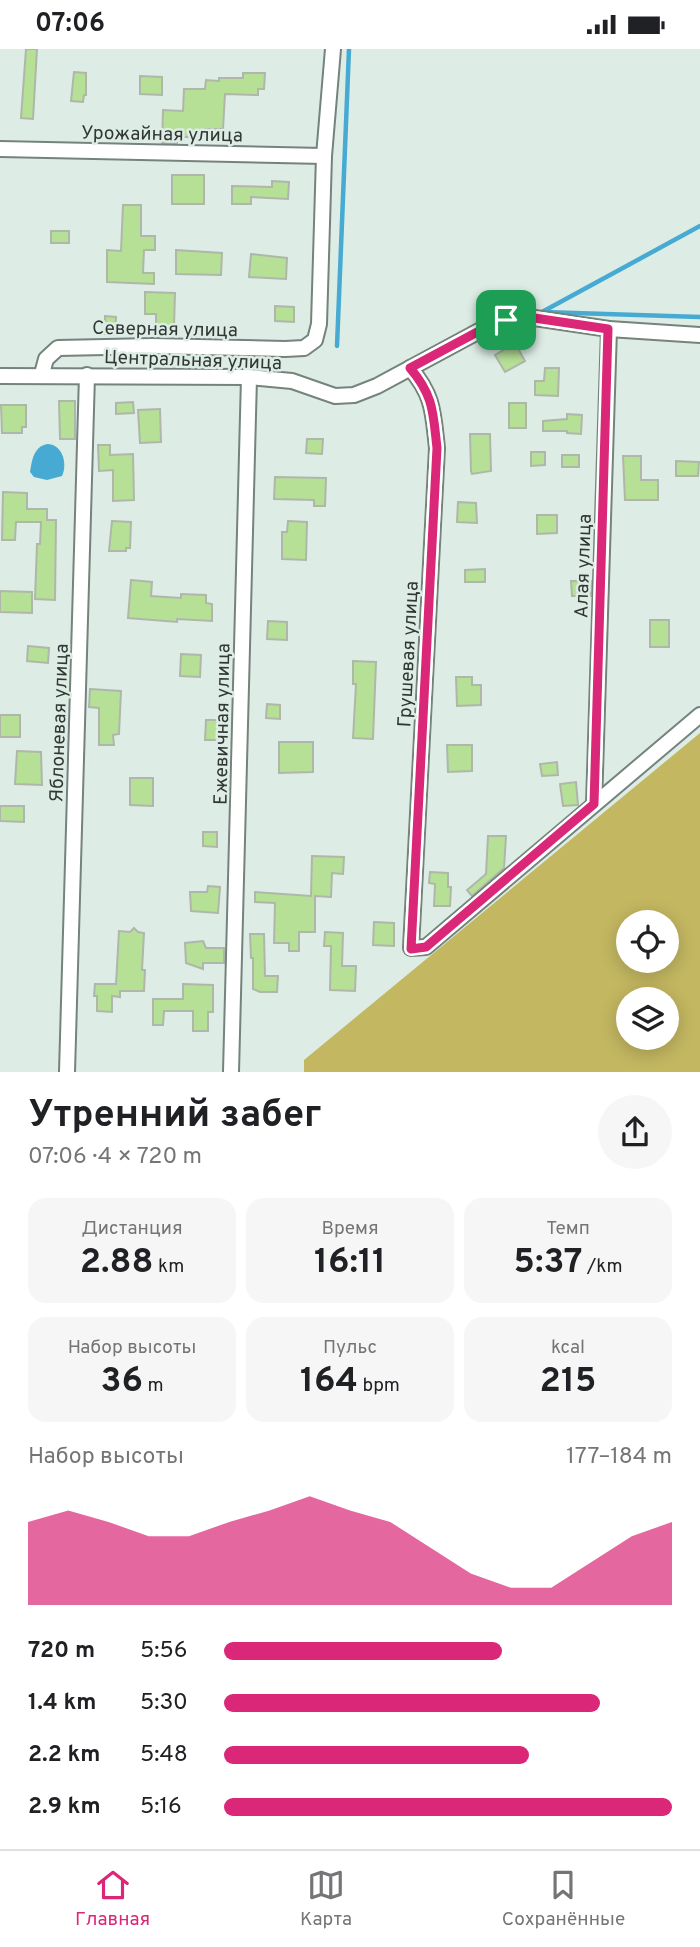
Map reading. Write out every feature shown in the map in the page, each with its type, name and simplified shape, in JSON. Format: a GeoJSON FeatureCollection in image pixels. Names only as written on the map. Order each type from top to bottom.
{"type":"FeatureCollection","features":[{"type":"Feature","properties":{"kind":"street"},"geometry":{"type":"LineString","coordinates":[[324,156],[333,49]]}},
{"type":"Feature","properties":{"kind":"street","name":"Урожайная улица"},"geometry":{"type":"LineString","coordinates":[[0,149],[324,156]]}},
{"type":"Feature","properties":{"kind":"street","name":"Северная улица"},"geometry":{"type":"LineString","coordinates":[[42,374],[46,359],[58,348],[304,348],[315,340],[319,324],[324,156]]}},
{"type":"Feature","properties":{"kind":"street","name":"Центральная улица"},"geometry":{"type":"LineString","coordinates":[[0,376],[42,374],[249,377],[292,381],[335,396],[366,390],[481,330],[521,316],[608,329],[700,335]]}},
{"type":"Feature","properties":{"kind":"street","name":"Алая улица"},"geometry":{"type":"LineString","coordinates":[[594,804],[608,329]]}},
{"type":"Feature","properties":{"kind":"street","name":"Грушевая улица"},"geometry":{"type":"LineString","coordinates":[[410,368],[421,381],[431,401],[437,448],[411,949],[426,947],[594,804]]}},
{"type":"Feature","properties":{"kind":"street","name":"Яблоневая улица"},"geometry":{"type":"LineString","coordinates":[[67,1072],[87,375]]}},
{"type":"Feature","properties":{"kind":"street","name":"Ежевичная улица"},"geometry":{"type":"LineString","coordinates":[[231,1072],[249,377]]}},
{"type":"Feature","properties":{"kind":"street"},"geometry":{"type":"LineString","coordinates":[[594,804],[700,715]]}},
{"type":"Feature","properties":{"kind":"shaded area"},"geometry":{"type":"Polygon","coordinates":[[[700,733],[700,1072],[304,1072],[304,1060],[700,733]]]}},
{"type":"Feature","properties":{"kind":"water"},"geometry":{"type":"Polygon","coordinates":[[[47,444],[60,451],[64,460],[64,471],[62,476],[47,480],[34,477],[30,472],[36,451],[47,444]]]}},
{"type":"Feature","properties":{"kind":"building"},"geometry":{"type":"Polygon","coordinates":[[[26,49],[37,49],[33,119],[21,118],[26,49]]]}},
{"type":"Feature","properties":{"kind":"building"},"geometry":{"type":"Polygon","coordinates":[[[74,72],[86,73],[86,95],[83,102],[71,101],[74,72]]]}},
{"type":"Feature","properties":{"kind":"building"},"geometry":{"type":"Polygon","coordinates":[[[243,73],[265,73],[264,89],[258,89],[258,95],[225,94],[223,129],[205,129],[205,137],[177,137],[177,143],[162,143],[163,110],[183,111],[184,89],[205,89],[206,80],[243,78],[243,73]]]}},
{"type":"Feature","properties":{"kind":"building"},"geometry":{"type":"Polygon","coordinates":[[[140,76],[162,77],[162,95],[140,94],[140,76]]]}},
{"type":"Feature","properties":{"kind":"building"},"geometry":{"type":"Polygon","coordinates":[[[172,175],[204,175],[204,204],[172,204],[172,175]]]}},
{"type":"Feature","properties":{"kind":"building"},"geometry":{"type":"Polygon","coordinates":[[[272,181],[289,182],[288,199],[251,197],[251,204],[232,204],[232,186],[272,187],[272,181]]]}},
{"type":"Feature","properties":{"kind":"building"},"geometry":{"type":"Polygon","coordinates":[[[123,205],[141,205],[141,236],[155,236],[155,250],[144,250],[143,273],[154,273],[154,284],[107,282],[107,250],[121,251],[123,205]]]}},
{"type":"Feature","properties":{"kind":"building"},"geometry":{"type":"Polygon","coordinates":[[[51,231],[69,231],[69,243],[51,243],[51,231]]]}},
{"type":"Feature","properties":{"kind":"building"},"geometry":{"type":"Polygon","coordinates":[[[176,250],[222,253],[221,275],[176,274],[176,250]]]}},
{"type":"Feature","properties":{"kind":"building"},"geometry":{"type":"Polygon","coordinates":[[[251,254],[287,258],[286,279],[249,277],[251,254]]]}},
{"type":"Feature","properties":{"kind":"building"},"geometry":{"type":"Polygon","coordinates":[[[145,292],[175,293],[174,326],[156,326],[156,314],[145,314],[145,292]]]}},
{"type":"Feature","properties":{"kind":"building"},"geometry":{"type":"Polygon","coordinates":[[[275,306],[294,307],[294,322],[275,321],[275,306]]]}},
{"type":"Feature","properties":{"kind":"building"},"geometry":{"type":"Polygon","coordinates":[[[105,316],[116,317],[115,335],[105,334],[105,316]]]}},
{"type":"Feature","properties":{"kind":"building"},"geometry":{"type":"Polygon","coordinates":[[[515,343],[525,361],[505,372],[495,355],[515,343]]]}},
{"type":"Feature","properties":{"kind":"building"},"geometry":{"type":"Polygon","coordinates":[[[545,368],[559,368],[558,396],[535,395],[535,381],[544,381],[545,368]]]}},
{"type":"Feature","properties":{"kind":"building"},"geometry":{"type":"Polygon","coordinates":[[[59,401],[75,401],[75,439],[60,439],[59,401]]]}},
{"type":"Feature","properties":{"kind":"building"},"geometry":{"type":"Polygon","coordinates":[[[133,402],[134,413],[116,414],[116,403],[133,402]]]}},
{"type":"Feature","properties":{"kind":"building"},"geometry":{"type":"Polygon","coordinates":[[[509,403],[526,403],[526,428],[509,428],[509,403]]]}},
{"type":"Feature","properties":{"kind":"building"},"geometry":{"type":"Polygon","coordinates":[[[1,405],[26,405],[26,427],[22,427],[22,433],[2,433],[1,405]]]}},
{"type":"Feature","properties":{"kind":"building"},"geometry":{"type":"Polygon","coordinates":[[[160,409],[161,442],[140,443],[138,410],[160,409]]]}},
{"type":"Feature","properties":{"kind":"building"},"geometry":{"type":"Polygon","coordinates":[[[567,414],[582,415],[581,434],[543,431],[543,421],[567,419],[567,414]]]}},
{"type":"Feature","properties":{"kind":"building"},"geometry":{"type":"Polygon","coordinates":[[[470,434],[490,434],[491,471],[472,474],[470,434]]]}},
{"type":"Feature","properties":{"kind":"building"},"geometry":{"type":"Polygon","coordinates":[[[307,439],[323,439],[322,454],[306,453],[307,439]]]}},
{"type":"Feature","properties":{"kind":"building"},"geometry":{"type":"Polygon","coordinates":[[[98,445],[110,445],[110,455],[133,454],[134,500],[113,501],[113,470],[99,471],[98,445]]]}},
{"type":"Feature","properties":{"kind":"building"},"geometry":{"type":"Polygon","coordinates":[[[531,452],[545,452],[545,465],[531,466],[531,452]]]}},
{"type":"Feature","properties":{"kind":"building"},"geometry":{"type":"Polygon","coordinates":[[[562,455],[579,455],[579,467],[562,467],[562,455]]]}},
{"type":"Feature","properties":{"kind":"building"},"geometry":{"type":"Polygon","coordinates":[[[623,456],[641,456],[641,480],[658,480],[658,500],[625,500],[623,456]]]}},
{"type":"Feature","properties":{"kind":"building"},"geometry":{"type":"Polygon","coordinates":[[[676,461],[699,462],[698,476],[676,476],[676,461]]]}},
{"type":"Feature","properties":{"kind":"building"},"geometry":{"type":"Polygon","coordinates":[[[275,477],[326,478],[325,506],[314,506],[314,500],[274,499],[275,477]]]}},
{"type":"Feature","properties":{"kind":"building"},"geometry":{"type":"Polygon","coordinates":[[[3,492],[27,493],[27,509],[47,509],[47,520],[56,520],[55,600],[35,599],[37,544],[40,544],[41,522],[16,522],[15,540],[2,540],[3,492]]]}},
{"type":"Feature","properties":{"kind":"building"},"geometry":{"type":"Polygon","coordinates":[[[458,502],[476,503],[477,523],[457,522],[458,502]]]}},
{"type":"Feature","properties":{"kind":"building"},"geometry":{"type":"Polygon","coordinates":[[[537,515],[557,515],[557,533],[537,534],[537,515]]]}},
{"type":"Feature","properties":{"kind":"building"},"geometry":{"type":"Polygon","coordinates":[[[112,521],[131,522],[130,548],[126,548],[126,551],[109,551],[112,521]]]}},
{"type":"Feature","properties":{"kind":"building"},"geometry":{"type":"Polygon","coordinates":[[[288,521],[307,522],[306,560],[282,559],[282,532],[287,532],[288,521]]]}},
{"type":"Feature","properties":{"kind":"building"},"geometry":{"type":"Polygon","coordinates":[[[485,569],[485,582],[465,582],[465,570],[485,569]]]}},
{"type":"Feature","properties":{"kind":"building"},"geometry":{"type":"Polygon","coordinates":[[[131,580],[152,582],[151,596],[181,598],[181,594],[206,595],[206,603],[212,604],[212,621],[177,619],[177,622],[128,618],[131,580]]]}},
{"type":"Feature","properties":{"kind":"building"},"geometry":{"type":"Polygon","coordinates":[[[571,581],[591,581],[591,596],[572,596],[571,581]]]}},
{"type":"Feature","properties":{"kind":"building"},"geometry":{"type":"Polygon","coordinates":[[[0,591],[32,592],[32,613],[0,612],[0,591]]]}},
{"type":"Feature","properties":{"kind":"building"},"geometry":{"type":"Polygon","coordinates":[[[650,620],[669,620],[669,647],[650,647],[650,620]]]}},
{"type":"Feature","properties":{"kind":"building"},"geometry":{"type":"Polygon","coordinates":[[[268,621],[287,622],[287,640],[267,639],[268,621]]]}},
{"type":"Feature","properties":{"kind":"building"},"geometry":{"type":"Polygon","coordinates":[[[28,646],[49,648],[48,663],[27,661],[28,646]]]}},
{"type":"Feature","properties":{"kind":"building"},"geometry":{"type":"Polygon","coordinates":[[[181,654],[201,655],[200,677],[180,676],[181,654]]]}},
{"type":"Feature","properties":{"kind":"building"},"geometry":{"type":"Polygon","coordinates":[[[353,661],[376,662],[373,739],[353,738],[356,684],[353,684],[353,661]]]}},
{"type":"Feature","properties":{"kind":"building"},"geometry":{"type":"Polygon","coordinates":[[[456,677],[472,677],[472,685],[481,685],[481,705],[457,706],[456,677]]]}},
{"type":"Feature","properties":{"kind":"building"},"geometry":{"type":"Polygon","coordinates":[[[90,689],[121,691],[119,734],[113,735],[114,745],[99,745],[99,708],[89,707],[90,689]]]}},
{"type":"Feature","properties":{"kind":"building"},"geometry":{"type":"Polygon","coordinates":[[[267,704],[280,705],[280,719],[266,718],[267,704]]]}},
{"type":"Feature","properties":{"kind":"building"},"geometry":{"type":"Polygon","coordinates":[[[0,715],[20,715],[20,737],[0,737],[0,715]]]}},
{"type":"Feature","properties":{"kind":"building"},"geometry":{"type":"Polygon","coordinates":[[[206,720],[221,720],[221,740],[205,740],[206,720]]]}},
{"type":"Feature","properties":{"kind":"building"},"geometry":{"type":"Polygon","coordinates":[[[279,742],[313,742],[313,772],[279,773],[279,742]]]}},
{"type":"Feature","properties":{"kind":"building"},"geometry":{"type":"Polygon","coordinates":[[[447,745],[472,745],[472,771],[448,772],[447,745]]]}},
{"type":"Feature","properties":{"kind":"building"},"geometry":{"type":"Polygon","coordinates":[[[17,751],[41,752],[42,785],[15,784],[17,751]]]}},
{"type":"Feature","properties":{"kind":"building"},"geometry":{"type":"Polygon","coordinates":[[[557,762],[558,775],[542,776],[540,764],[557,762]]]}},
{"type":"Feature","properties":{"kind":"building"},"geometry":{"type":"Polygon","coordinates":[[[130,778],[153,778],[153,806],[130,805],[130,778]]]}},
{"type":"Feature","properties":{"kind":"building"},"geometry":{"type":"Polygon","coordinates":[[[576,782],[578,805],[563,806],[560,784],[576,782]]]}},
{"type":"Feature","properties":{"kind":"building"},"geometry":{"type":"Polygon","coordinates":[[[0,806],[24,806],[24,822],[0,821],[0,806]]]}},
{"type":"Feature","properties":{"kind":"building"},"geometry":{"type":"Polygon","coordinates":[[[203,832],[217,832],[217,847],[203,846],[203,832]]]}},
{"type":"Feature","properties":{"kind":"building"},"geometry":{"type":"Polygon","coordinates":[[[488,836],[506,836],[504,868],[472,896],[467,890],[486,874],[488,836]]]}},
{"type":"Feature","properties":{"kind":"building"},"geometry":{"type":"Polygon","coordinates":[[[312,856],[344,857],[343,874],[332,873],[331,897],[315,896],[315,932],[299,932],[299,951],[289,951],[289,943],[274,943],[275,903],[255,902],[255,892],[311,896],[312,856]]]}},
{"type":"Feature","properties":{"kind":"building"},"geometry":{"type":"Polygon","coordinates":[[[430,872],[448,873],[448,887],[451,887],[450,906],[434,906],[435,884],[429,883],[430,872]]]}},
{"type":"Feature","properties":{"kind":"building"},"geometry":{"type":"Polygon","coordinates":[[[208,886],[220,887],[218,913],[191,911],[190,892],[207,892],[208,886]]]}},
{"type":"Feature","properties":{"kind":"building"},"geometry":{"type":"Polygon","coordinates":[[[374,922],[394,923],[394,946],[373,945],[374,922]]]}},
{"type":"Feature","properties":{"kind":"building"},"geometry":{"type":"Polygon","coordinates":[[[134,928],[144,933],[144,991],[120,991],[120,997],[112,996],[112,1012],[97,1011],[95,984],[116,984],[119,931],[130,932],[134,928]]]}},
{"type":"Feature","properties":{"kind":"building"},"geometry":{"type":"Polygon","coordinates":[[[325,932],[343,933],[342,966],[356,966],[355,991],[330,990],[331,946],[324,946],[325,932]]]}},
{"type":"Feature","properties":{"kind":"building"},"geometry":{"type":"Polygon","coordinates":[[[250,934],[264,934],[265,976],[278,976],[277,992],[260,992],[253,989],[250,934]]]}},
{"type":"Feature","properties":{"kind":"building"},"geometry":{"type":"Polygon","coordinates":[[[203,941],[206,948],[224,948],[224,963],[203,963],[203,969],[186,963],[185,943],[203,941]]]}},
{"type":"Feature","properties":{"kind":"building"},"geometry":{"type":"Polygon","coordinates":[[[183,984],[213,985],[213,1012],[208,1012],[208,1031],[193,1031],[193,1011],[164,1011],[163,1025],[153,1025],[153,999],[183,999],[183,984]]]}},
{"type":"Feature","properties":{"kind":"waterway"},"geometry":{"type":"LineString","coordinates":[[337,346],[349,49]]}},
{"type":"Feature","properties":{"kind":"waterway"},"geometry":{"type":"LineString","coordinates":[[542,312],[700,226]]}},
{"type":"Feature","properties":{"kind":"waterway"},"geometry":{"type":"LineString","coordinates":[[543,312],[700,317]]}},
{"type":"Feature","properties":{"kind":"route"},"geometry":{"type":"LineString","coordinates":[[521,316],[608,329],[594,804],[426,947],[411,949],[437,448],[431,401],[421,381],[410,368],[481,330],[506,320],[521,316]]}}]}
